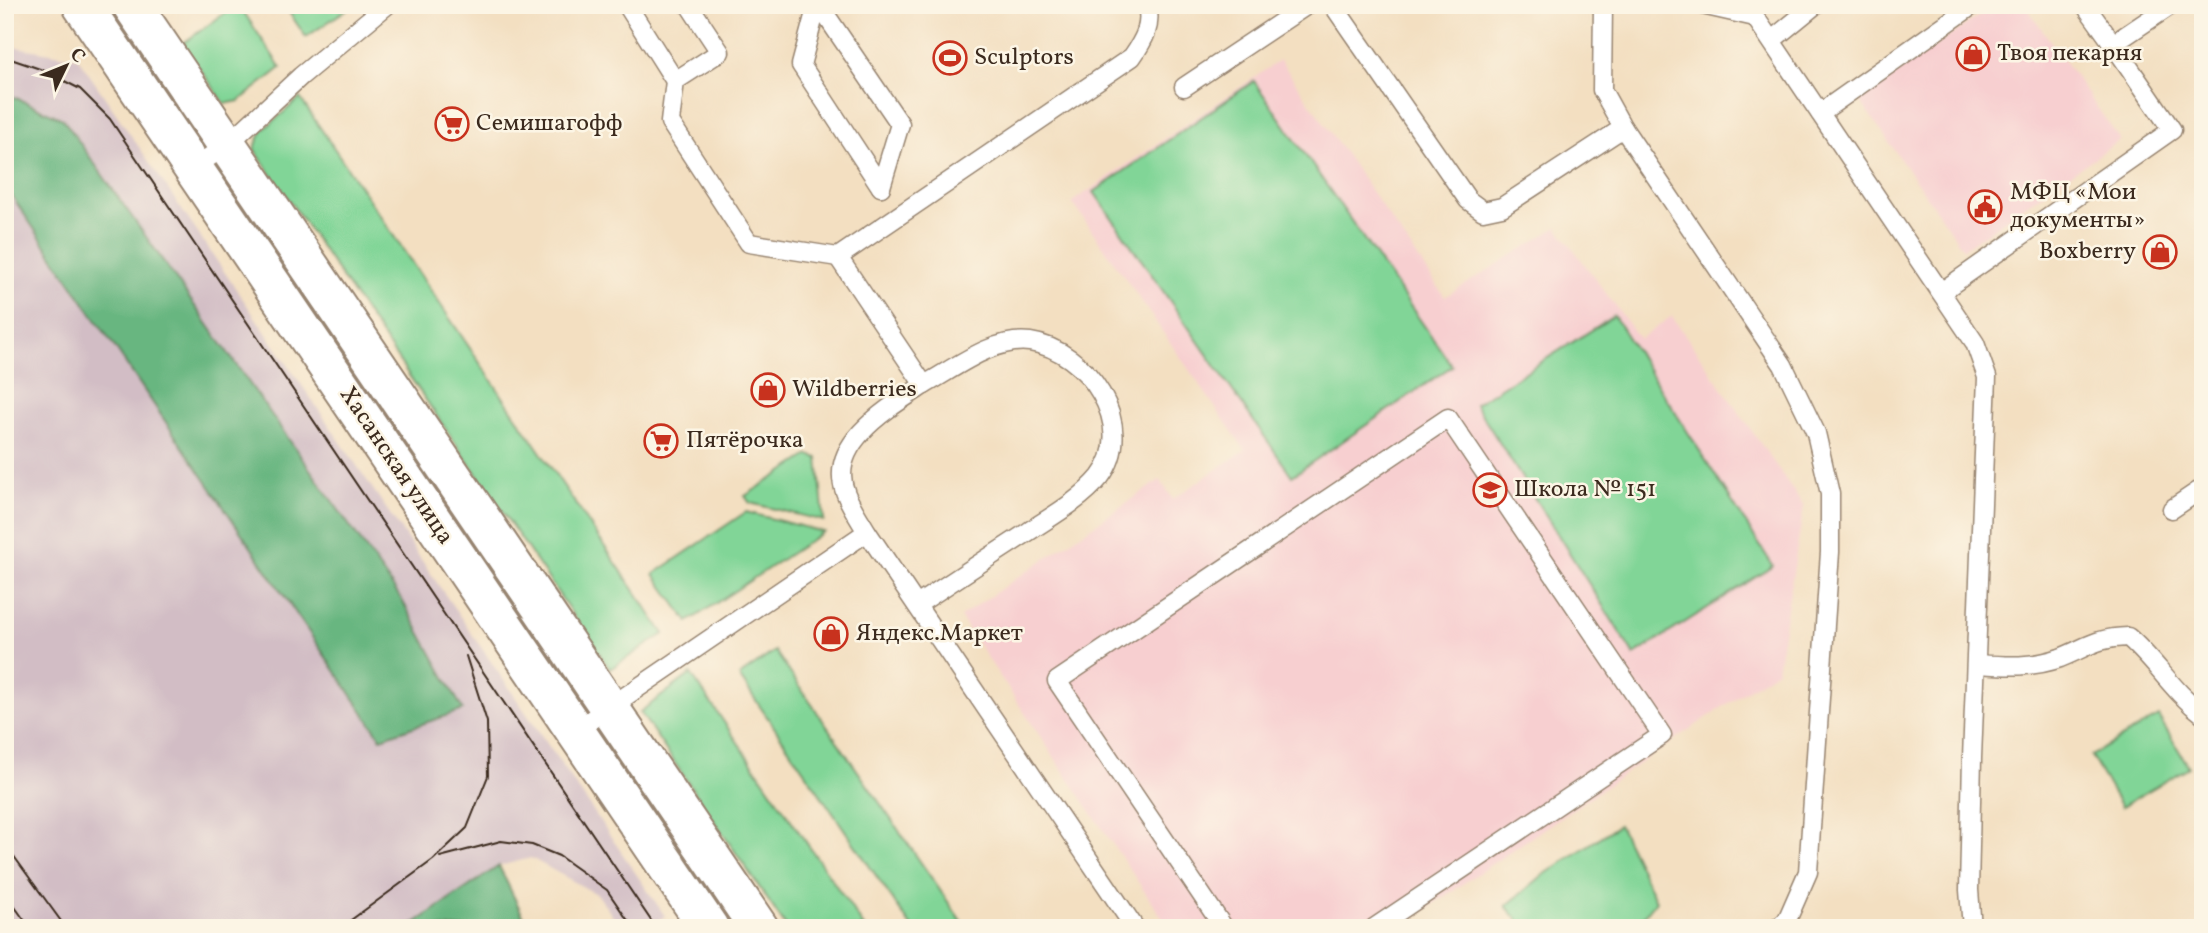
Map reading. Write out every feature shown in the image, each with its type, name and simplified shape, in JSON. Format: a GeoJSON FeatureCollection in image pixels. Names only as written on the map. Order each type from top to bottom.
{"type":"FeatureCollection","features":[{"type":"Feature","properties":{"kind":"street","name":"Хасанская улица"},"geometry":{"type":"LineString","coordinates":[[82,5],[709,928]]}},
{"type":"Feature","properties":{"kind":"street","name":"Хасанская улица"},"geometry":{"type":"LineString","coordinates":[[132,5],[759,928]]}},
{"type":"Feature","properties":{"kind":"lane"},"geometry":{"type":"LineString","coordinates":[[193,168],[227,145],[301,76],[387,5]]}},
{"type":"Feature","properties":{"kind":"lane"},"geometry":{"type":"LineString","coordinates":[[627,5],[675,80],[670,122],[749,243],[838,257],[1132,57],[1146,38],[1150,16],[1147,5]]}},
{"type":"Feature","properties":{"kind":"lane"},"geometry":{"type":"LineString","coordinates":[[675,80],[720,52],[689,5]]}},
{"type":"Feature","properties":{"kind":"lane"},"geometry":{"type":"LineString","coordinates":[[818,5],[900,124],[881,187],[801,65],[818,5]]}},
{"type":"Feature","properties":{"kind":"lane"},"geometry":{"type":"LineString","coordinates":[[1184,87],[1307,5]]}},
{"type":"Feature","properties":{"kind":"lane"},"geometry":{"type":"LineString","coordinates":[[1333,5],[1468,200],[1483,211],[1502,207],[1623,128]]}},
{"type":"Feature","properties":{"kind":"lane"},"geometry":{"type":"LineString","coordinates":[[1603,5],[1602,90],[1623,128],[1783,365],[1816,433],[1830,494],[1830,552],[1808,872],[1787,920],[1778,928]]}},
{"type":"Feature","properties":{"kind":"lane"},"geometry":{"type":"LineString","coordinates":[[1702,5],[1755,17],[1975,343],[1987,377],[1969,890],[1972,928]]}},
{"type":"Feature","properties":{"kind":"lane"},"geometry":{"type":"LineString","coordinates":[[1772,40],[1815,5]]}},
{"type":"Feature","properties":{"kind":"lane"},"geometry":{"type":"LineString","coordinates":[[1820,113],[1973,5]]}},
{"type":"Feature","properties":{"kind":"lane"},"geometry":{"type":"LineString","coordinates":[[1941,292],[2172,130],[2085,5]]}},
{"type":"Feature","properties":{"kind":"lane"},"geometry":{"type":"LineString","coordinates":[[2113,44],[2171,5]]}},
{"type":"Feature","properties":{"kind":"lane"},"geometry":{"type":"LineString","coordinates":[[838,257],[924,385]]}},
{"type":"Feature","properties":{"kind":"lane"},"geometry":{"type":"LineString","coordinates":[[917,605],[1073,502],[1100,477],[1114,449],[1112,414],[1077,363],[1055,349],[1029,342],[1003,343],[924,385],[877,416],[856,439],[843,464],[845,492],[867,532],[1135,928]]}},
{"type":"Feature","properties":{"kind":"lane"},"geometry":{"type":"LineString","coordinates":[[1224,928],[1057,681],[1448,418],[1662,735],[1374,928]]}},
{"type":"Feature","properties":{"kind":"lane"},"geometry":{"type":"LineString","coordinates":[[2172,509],[2203,488]]}},
{"type":"Feature","properties":{"kind":"lane"},"geometry":{"type":"LineString","coordinates":[[576,730],[867,532]]}},
{"type":"Feature","properties":{"kind":"lane"},"geometry":{"type":"LineString","coordinates":[[1977,664],[2025,667],[2059,658],[2102,638],[2128,637],[2149,656],[2180,697],[2203,715]]}},
{"type":"Feature","properties":{"kind":"shaded area"},"geometry":{"type":"Polygon","coordinates":[[[1994,5],[2025,5],[2120,140],[1963,249],[1859,99],[1994,5]]]}},
{"type":"Feature","properties":{"kind":"shaded area"},"geometry":{"type":"Polygon","coordinates":[[[5,45],[78,58],[665,916],[647,928],[621,928],[598,895],[531,858],[499,866],[408,928],[5,928],[5,45]]]}},
{"type":"Feature","properties":{"kind":"shaded area","name":"Школа № 151"},"geometry":{"type":"Polygon","coordinates":[[[1280,60],[1445,297],[1557,227],[1640,339],[1672,316],[1804,506],[1777,670],[1398,928],[1169,928],[960,617],[1160,480],[1173,499],[1245,450],[1072,202],[1280,60]]]}},
{"type":"Feature","properties":{"kind":"green space"},"geometry":{"type":"Polygon","coordinates":[[[239,5],[281,68],[239,101],[225,104],[182,44],[239,5]]]}},
{"type":"Feature","properties":{"kind":"green space"},"geometry":{"type":"Polygon","coordinates":[[[284,5],[353,5],[306,37],[284,5]]]}},
{"type":"Feature","properties":{"kind":"green space"},"geometry":{"type":"Polygon","coordinates":[[[1254,81],[1452,366],[1292,476],[1094,192],[1254,81]]]}},
{"type":"Feature","properties":{"kind":"green space"},"geometry":{"type":"Polygon","coordinates":[[[5,93],[63,119],[402,600],[463,710],[381,738],[5,186],[5,93]]]}},
{"type":"Feature","properties":{"kind":"green space"},"geometry":{"type":"Polygon","coordinates":[[[300,98],[664,634],[610,669],[254,149],[262,131],[300,98]]]}},
{"type":"Feature","properties":{"kind":"green space"},"geometry":{"type":"Polygon","coordinates":[[[1614,316],[1773,566],[1634,655],[1475,404],[1614,316]]]}},
{"type":"Feature","properties":{"kind":"green space"},"geometry":{"type":"Polygon","coordinates":[[[809,455],[818,458],[824,521],[750,503],[745,496],[809,455]]]}},
{"type":"Feature","properties":{"kind":"green space"},"geometry":{"type":"Polygon","coordinates":[[[746,512],[823,532],[688,622],[654,574],[746,512]]]}},
{"type":"Feature","properties":{"kind":"green space"},"geometry":{"type":"Polygon","coordinates":[[[775,651],[966,928],[912,928],[739,676],[775,651]]]}},
{"type":"Feature","properties":{"kind":"green space"},"geometry":{"type":"Polygon","coordinates":[[[691,674],[865,928],[787,928],[640,712],[691,674]]]}},
{"type":"Feature","properties":{"kind":"green space"},"geometry":{"type":"Polygon","coordinates":[[[2158,716],[2189,767],[2121,807],[2091,756],[2158,716]]]}},
{"type":"Feature","properties":{"kind":"green space"},"geometry":{"type":"Polygon","coordinates":[[[1619,825],[1656,901],[1635,928],[1525,928],[1506,906],[1542,876],[1619,825]]]}},
{"type":"Feature","properties":{"kind":"green space"},"geometry":{"type":"Polygon","coordinates":[[[499,866],[529,928],[408,928],[499,866]]]}},
{"type":"Feature","properties":{"kind":"tram line"},"geometry":{"type":"LineString","coordinates":[[5,57],[43,70],[80,89],[110,119],[656,928]]}},
{"type":"Feature","properties":{"kind":"tram line"},"geometry":{"type":"LineString","coordinates":[[340,928],[433,860],[467,828],[488,776],[487,722],[466,656]]}},
{"type":"Feature","properties":{"kind":"tram line"},"geometry":{"type":"LineString","coordinates":[[440,857],[501,841],[532,845],[559,856],[607,890],[633,928]]}},
{"type":"Feature","properties":{"kind":"tram line"},"geometry":{"type":"LineString","coordinates":[[5,844],[66,928]]}},
{"type":"Feature","properties":{"kind":"tram line"},"geometry":{"type":"LineString","coordinates":[[5,893],[30,928]]}},
{"type":"Feature","properties":{"kind":"place","name":"Твоя пекарня"},"geometry":{"type":"Point","coordinates":[1973,54]}},
{"type":"Feature","properties":{"kind":"place","name":"Sculptors"},"geometry":{"type":"Point","coordinates":[950,58]}},
{"type":"Feature","properties":{"kind":"place","name":"Семишагофф"},"geometry":{"type":"Point","coordinates":[452,124]}},
{"type":"Feature","properties":{"kind":"place","name":"МФЦ «Мои документы»"},"geometry":{"type":"Point","coordinates":[1985,207]}},
{"type":"Feature","properties":{"kind":"place","name":"Boxberry"},"geometry":{"type":"Point","coordinates":[2160,252]}},
{"type":"Feature","properties":{"kind":"place","name":"Wildberries"},"geometry":{"type":"Point","coordinates":[768,390]}},
{"type":"Feature","properties":{"kind":"place","name":"Пятёрочка"},"geometry":{"type":"Point","coordinates":[661,441]}},
{"type":"Feature","properties":{"kind":"place","name":"Школа № 151"},"geometry":{"type":"Point","coordinates":[1490,490]}},
{"type":"Feature","properties":{"kind":"place","name":"Яндекс.Маркет"},"geometry":{"type":"Point","coordinates":[831,634]}}]}
